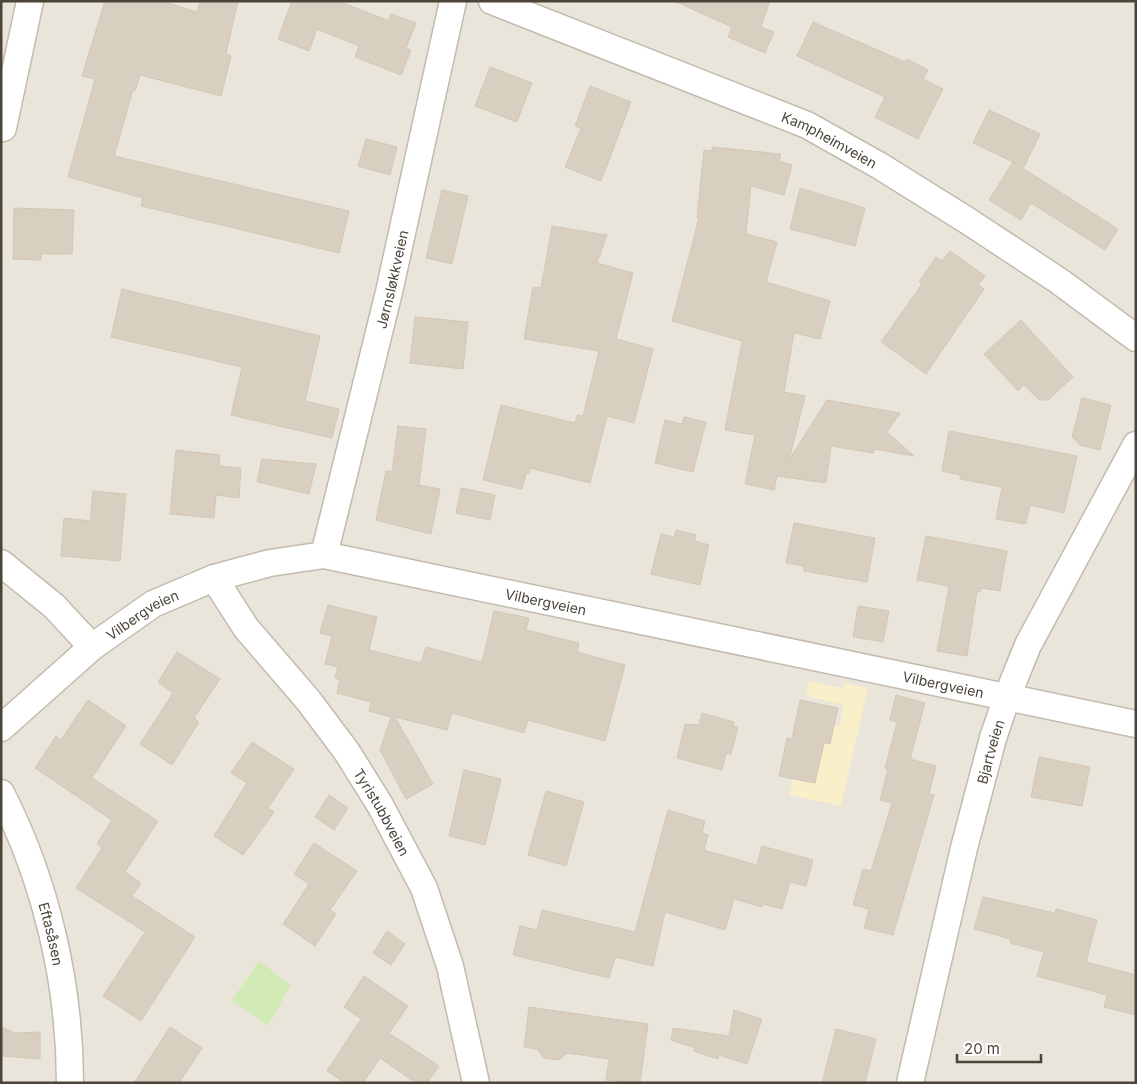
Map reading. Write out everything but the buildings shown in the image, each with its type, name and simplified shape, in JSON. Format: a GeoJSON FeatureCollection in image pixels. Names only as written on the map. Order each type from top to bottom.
{"type":"FeatureCollection","features":[{"type":"Feature","properties":{"kind":"street"},"geometry":{"type":"LineString","coordinates":[[3,128],[30,1]]}},
{"type":"Feature","properties":{"kind":"street","name":"Jørnsløkkveien"},"geometry":{"type":"LineString","coordinates":[[324,555],[389,292],[453,1]]}},
{"type":"Feature","properties":{"kind":"street","name":"Kampheimveien"},"geometry":{"type":"LineString","coordinates":[[492,1],[807,125],[880,166],[976,226],[1058,281],[1136,338]]}},
{"type":"Feature","properties":{"kind":"street","name":"Bjartveien"},"geometry":{"type":"LineString","coordinates":[[910,1083],[964,848],[993,738],[1007,697],[1028,645],[1136,445]]}},
{"type":"Feature","properties":{"kind":"street","name":"Vilbergveien"},"geometry":{"type":"LineString","coordinates":[[1,728],[92,647],[153,604],[214,578],[270,563],[324,555],[1136,724]]}},
{"type":"Feature","properties":{"kind":"street"},"geometry":{"type":"LineString","coordinates":[[1,563],[54,606],[92,647]]}},
{"type":"Feature","properties":{"kind":"street","name":"Tyristubbveien"},"geometry":{"type":"LineString","coordinates":[[214,578],[246,628],[308,700],[347,752],[380,805],[420,880],[445,950],[468,1039],[476,1083]]}},
{"type":"Feature","properties":{"kind":"street","name":"Eftasåsen"},"geometry":{"type":"LineString","coordinates":[[1,793],[26,844],[53,938],[66,1013],[70,1083]]}},
{"type":"Feature","properties":{"kind":"shaded area"},"geometry":{"type":"Polygon","coordinates":[[[1,1],[1136,1],[1136,1083],[1,1083],[1,1]]]}},
{"type":"Feature","properties":{"kind":"green space"},"geometry":{"type":"Polygon","coordinates":[[[259,961],[291,985],[268,1026],[232,1000],[259,961]]]}},
{"type":"Feature","properties":{"kind":"sand"},"geometry":{"type":"Polygon","coordinates":[[[809,681],[843,688],[845,683],[868,688],[841,806],[789,795],[793,779],[815,783],[824,743],[834,726],[839,726],[844,705],[806,696],[809,681]]]}}]}
